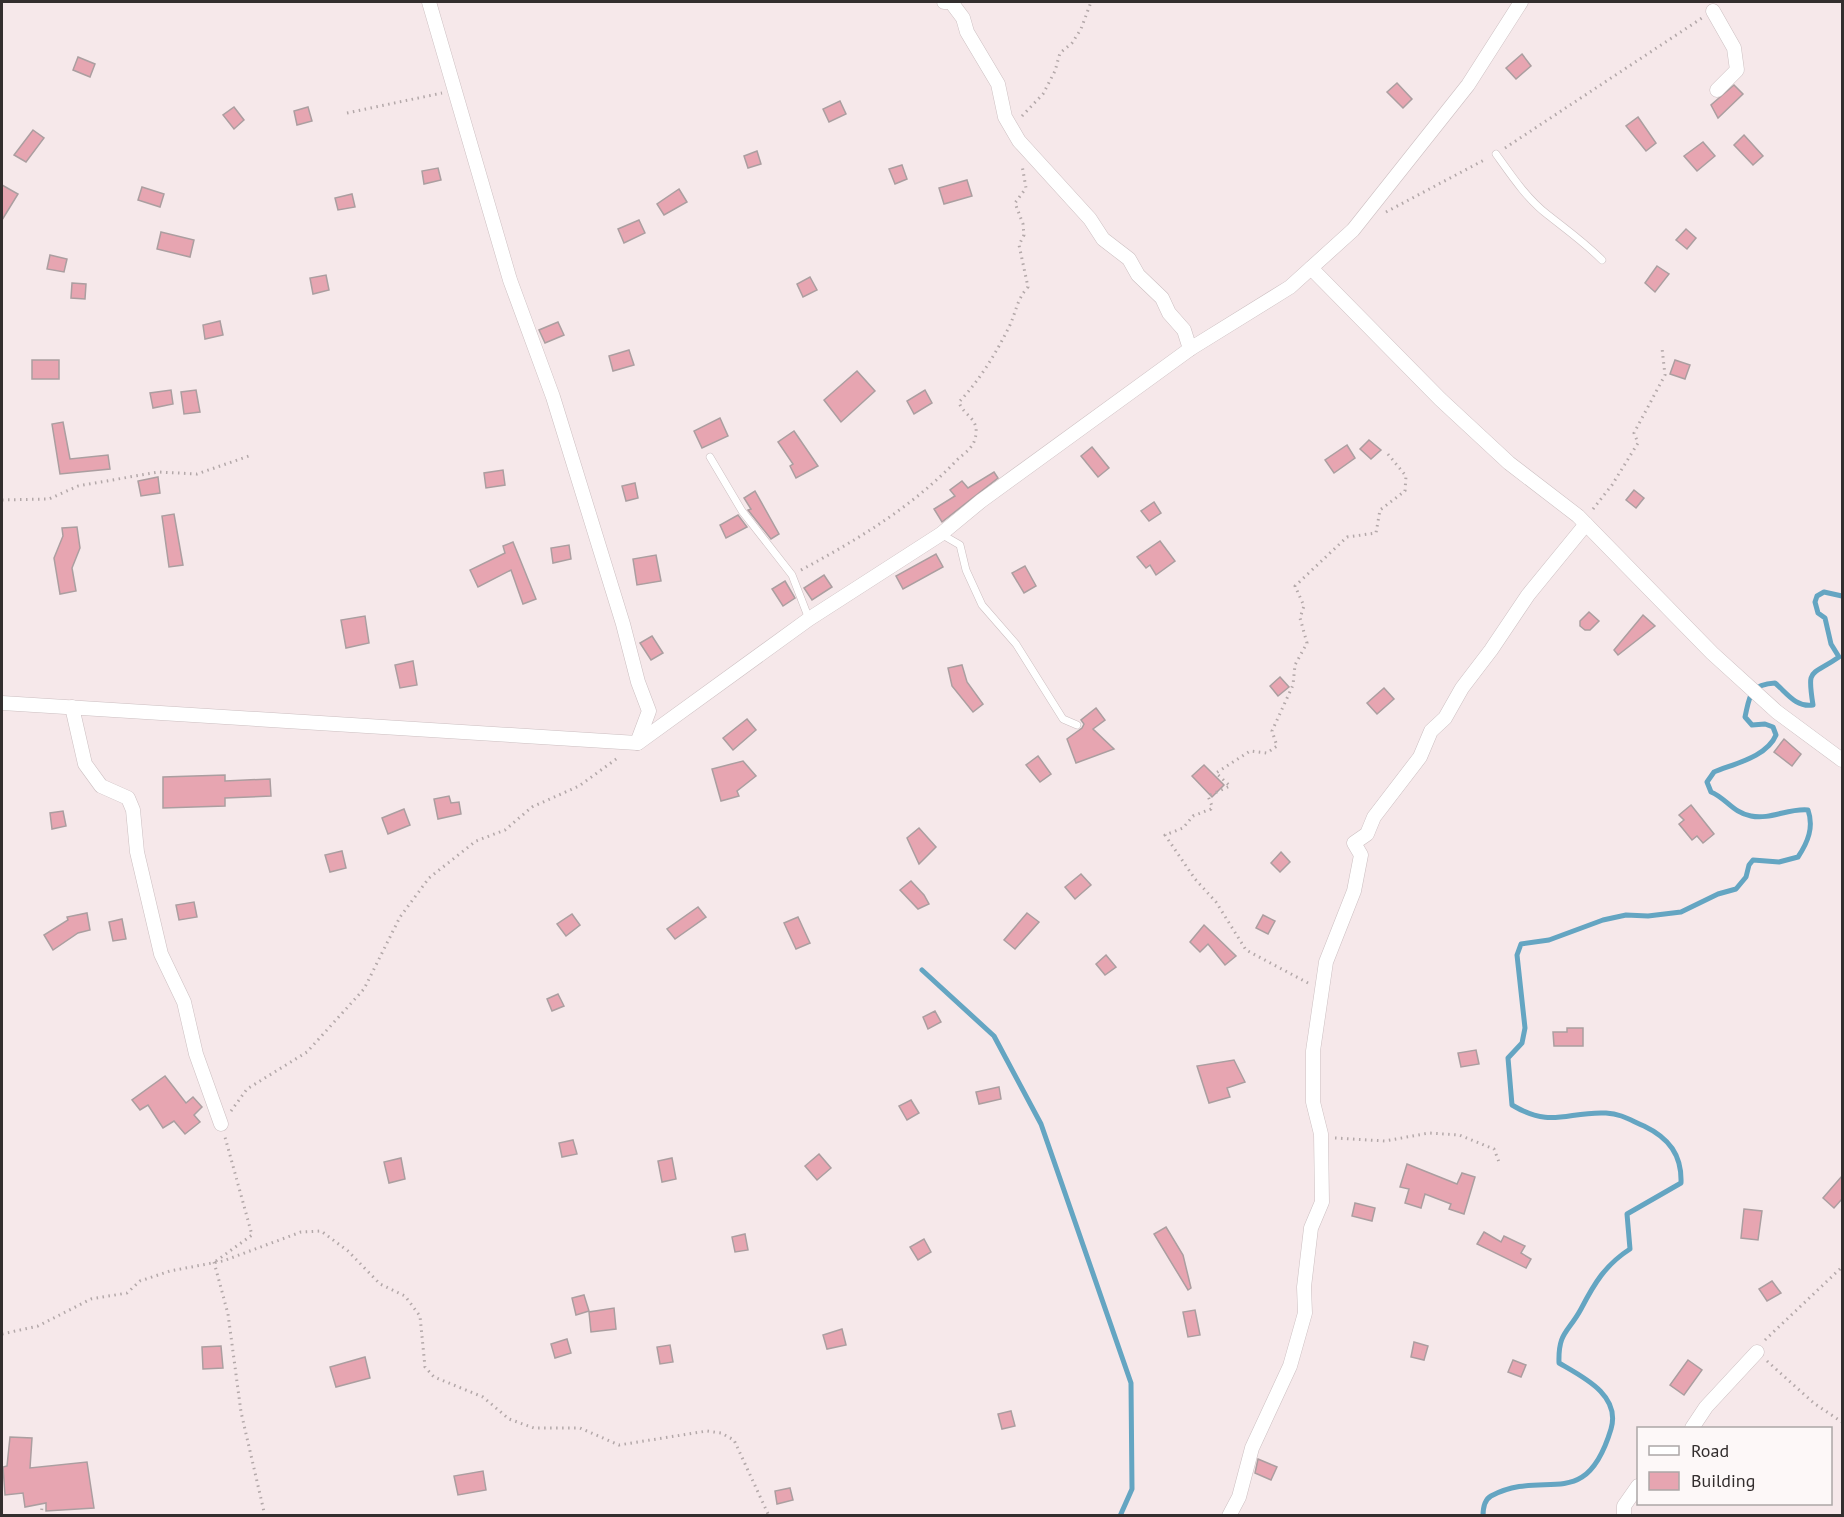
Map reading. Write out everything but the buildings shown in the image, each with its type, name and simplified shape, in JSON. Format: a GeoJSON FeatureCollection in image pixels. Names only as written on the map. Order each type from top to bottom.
{"type":"FeatureCollection","features":[{"type":"Feature","properties":{"kind":"street"},"geometry":{"type":"LineString","coordinates":[[429,2],[510,280],[553,397],[649,711],[637,743]]}},
{"type":"Feature","properties":{"kind":"street"},"geometry":{"type":"LineString","coordinates":[[944,2],[951,2],[963,18],[967,32],[992,71],[1010,128],[1026,150],[1090,219],[1103,239],[1130,260],[1138,275],[1162,298],[1169,313],[1184,330],[1190,349]]}},
{"type":"Feature","properties":{"kind":"street"},"geometry":{"type":"LineString","coordinates":[[2,703],[637,743],[809,619],[941,534],[981,501],[1190,349],[1290,287],[1353,230],[1468,85],[1521,2]]}},
{"type":"Feature","properties":{"kind":"street"},"geometry":{"type":"LineString","coordinates":[[1713,11],[1734,48],[1737,70],[1717,90]]}},
{"type":"Feature","properties":{"kind":"street"},"geometry":{"type":"LineString","coordinates":[[1311,268],[1440,399],[1509,463],[1586,524],[1712,653],[1777,712],[1842,760]]}},
{"type":"Feature","properties":{"kind":"street"},"geometry":{"type":"LineString","coordinates":[[1229,1515],[1239,1497],[1252,1448],[1290,1366],[1305,1312],[1307,1257],[1311,1228],[1322,1202],[1321,1134],[1313,1102],[1313,1051],[1326,962],[1354,891],[1361,855],[1354,843],[1366,834],[1374,816],[1420,757],[1431,731],[1445,718],[1462,687],[1491,650],[1528,595],[1586,524]]}},
{"type":"Feature","properties":{"kind":"street"},"geometry":{"type":"LineString","coordinates":[[72,707],[86,764],[101,786],[128,798],[133,810],[137,852],[161,954],[184,1002],[196,1054],[221,1124]]}},
{"type":"Feature","properties":{"kind":"street"},"geometry":{"type":"LineString","coordinates":[[1693,1427],[1706,1407],[1757,1352]]}},
{"type":"Feature","properties":{"kind":"street"},"geometry":{"type":"LineString","coordinates":[[1624,1515],[1624,1506],[1637,1487]]}},
{"type":"Feature","properties":{"kind":"lane"},"geometry":{"type":"LineString","coordinates":[[1496,154],[1518,184],[1546,214],[1578,236],[1602,260]]}},
{"type":"Feature","properties":{"kind":"lane"},"geometry":{"type":"LineString","coordinates":[[710,457],[742,511],[792,575],[809,619]]}},
{"type":"Feature","properties":{"kind":"lane"},"geometry":{"type":"LineString","coordinates":[[941,534],[960,545],[966,570],[982,605],[1016,644],[1061,716],[1077,725]]}},
{"type":"Feature","properties":{"kind":"path"},"geometry":{"type":"LineString","coordinates":[[1010,128],[1043,94],[1055,71],[1060,53],[1072,43],[1081,29],[1092,2]]}},
{"type":"Feature","properties":{"kind":"path"},"geometry":{"type":"LineString","coordinates":[[1384,214],[1496,154],[1713,11]]}},
{"type":"Feature","properties":{"kind":"path"},"geometry":{"type":"LineString","coordinates":[[347,113],[455,91]]}},
{"type":"Feature","properties":{"kind":"path"},"geometry":{"type":"LineString","coordinates":[[792,575],[849,544],[902,509],[940,479],[973,446],[977,431],[975,422],[961,408],[959,402],[984,371],[1013,320],[1018,297],[1028,288],[1019,245],[1024,235],[1023,224],[1015,203],[1026,188],[1021,168],[1024,158]]}},
{"type":"Feature","properties":{"kind":"path"},"geometry":{"type":"LineString","coordinates":[[1586,524],[1590,511],[1612,485],[1638,443],[1635,433],[1665,375],[1662,348]]}},
{"type":"Feature","properties":{"kind":"path"},"geometry":{"type":"LineString","coordinates":[[1322,989],[1246,950],[1216,902],[1195,879],[1165,836],[1183,828],[1193,816],[1211,809],[1208,796],[1230,786],[1216,773],[1250,751],[1267,753],[1277,746],[1272,731],[1293,685],[1295,665],[1307,643],[1300,618],[1304,606],[1295,586],[1347,537],[1376,533],[1380,510],[1405,491],[1406,476],[1387,453]]}},
{"type":"Feature","properties":{"kind":"path"},"geometry":{"type":"LineString","coordinates":[[2,500],[49,499],[78,486],[158,472],[197,474],[249,456]]}},
{"type":"Feature","properties":{"kind":"path"},"geometry":{"type":"LineString","coordinates":[[214,1263],[252,1235],[221,1124],[247,1089],[307,1053],[364,990],[400,917],[429,878],[476,841],[505,830],[532,807],[579,786],[637,743]]}},
{"type":"Feature","properties":{"kind":"path"},"geometry":{"type":"LineString","coordinates":[[1321,1134],[1340,1139],[1385,1141],[1429,1134],[1459,1134],[1494,1149],[1499,1162]]}},
{"type":"Feature","properties":{"kind":"path"},"geometry":{"type":"LineString","coordinates":[[2,1334],[39,1326],[91,1299],[127,1293],[140,1281],[170,1271],[214,1263],[301,1232],[321,1231],[348,1251],[380,1284],[405,1296],[420,1316],[425,1367],[434,1377],[483,1397],[509,1419],[534,1428],[580,1428],[619,1444],[707,1431],[721,1433],[734,1440],[769,1515]]}},
{"type":"Feature","properties":{"kind":"path"},"geometry":{"type":"LineString","coordinates":[[214,1263],[228,1314],[241,1412],[265,1515]]}},
{"type":"Feature","properties":{"kind":"path"},"geometry":{"type":"LineString","coordinates":[[1842,1267],[1790,1315],[1757,1352],[1815,1404],[1842,1422]]}},
{"type":"Feature","properties":{"kind":"path"},"geometry":{"type":"LineString","coordinates":[[41,1515],[42,1507]]}},
{"type":"Feature","properties":{"kind":"waterway"},"geometry":{"type":"LineString","coordinates":[[1483,1516],[1484,1504],[1491,1496],[1511,1488],[1562,1484],[1576,1480],[1589,1472],[1601,1455],[1611,1429],[1613,1417],[1610,1406],[1598,1388],[1559,1363],[1560,1345],[1565,1333],[1601,1276],[1630,1249],[1627,1214],[1681,1183],[1679,1164],[1672,1148],[1653,1131],[1630,1120],[1606,1113],[1549,1118],[1526,1112],[1512,1105],[1508,1058],[1522,1043],[1525,1028],[1517,955],[1521,944],[1549,940],[1603,920],[1626,915],[1648,916],[1681,912],[1718,894],[1736,889],[1746,877],[1753,860],[1779,862],[1798,857],[1809,834],[1808,810],[1751,816],[1734,809],[1711,792],[1707,782],[1714,772],[1740,763],[1772,743],[1776,735],[1773,727],[1765,724],[1752,725],[1745,717],[1750,697],[1755,689],[1775,683],[1796,702],[1813,705],[1810,684],[1813,674],[1839,657],[1831,644],[1825,618],[1818,613],[1815,602],[1817,596],[1824,592],[1842,596]]}},
{"type":"Feature","properties":{"kind":"waterway"},"geometry":{"type":"LineString","coordinates":[[922,970],[994,1036],[1041,1124],[1131,1383],[1132,1489],[1120,1516]]}}]}
